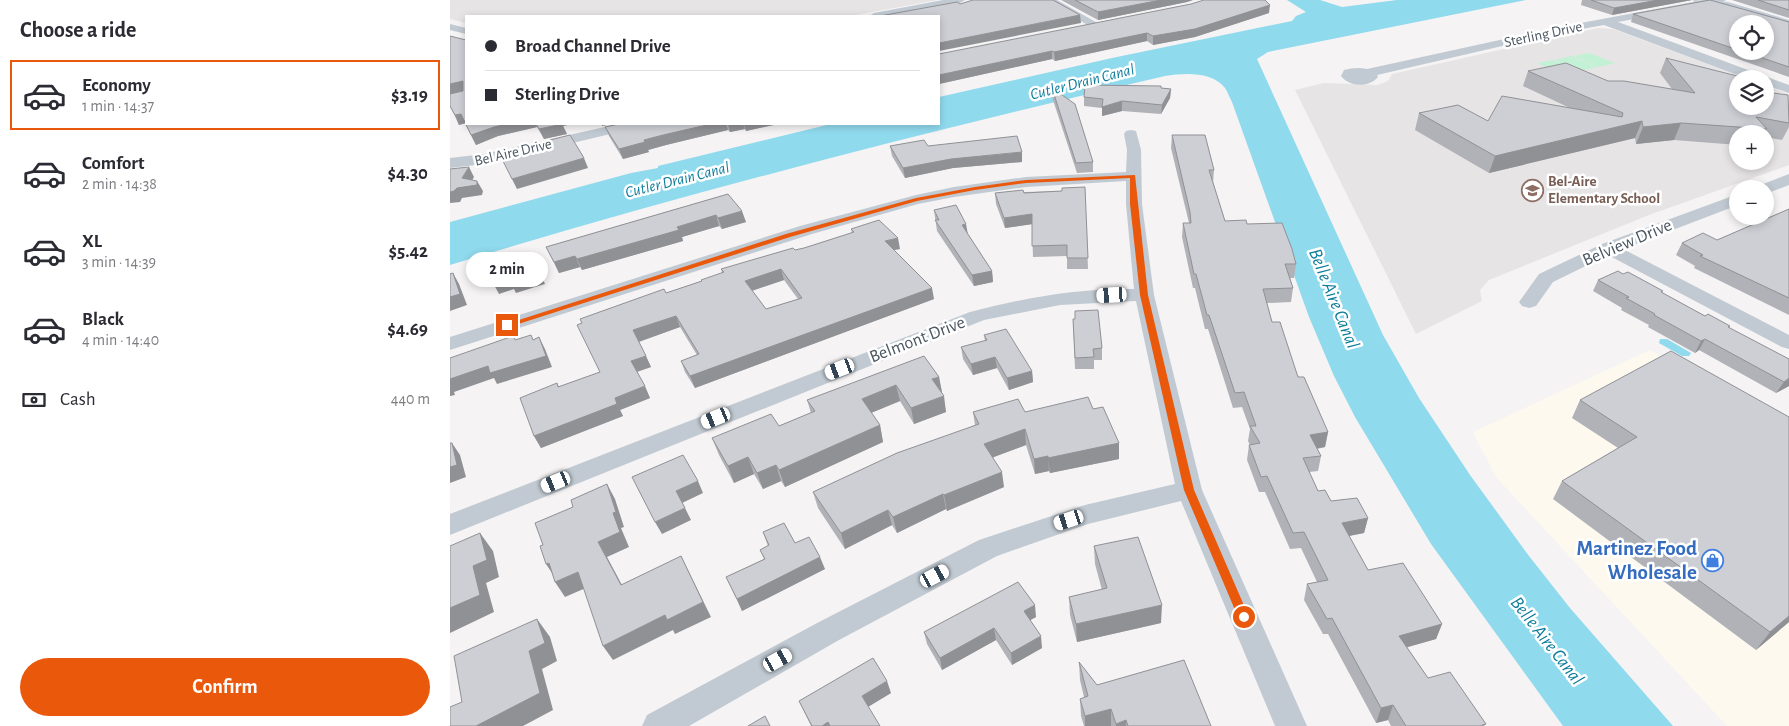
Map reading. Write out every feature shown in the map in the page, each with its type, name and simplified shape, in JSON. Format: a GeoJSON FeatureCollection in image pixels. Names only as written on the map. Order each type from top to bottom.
{"type":"FeatureCollection","features":[{"type":"Feature","properties":{"kind":"street"},"geometry":{"type":"LineString","coordinates":[[879,15],[960,0]]}},
{"type":"Feature","properties":{"kind":"street"},"geometry":{"type":"LineString","coordinates":[[1049,0],[1099,24],[1077,28]]}},
{"type":"Feature","properties":{"kind":"street"},"geometry":{"type":"LineString","coordinates":[[1710,1],[1789,25]]}},
{"type":"Feature","properties":{"kind":"street"},"geometry":{"type":"LineString","coordinates":[[1710,1],[1716,7],[1789,30]]}},
{"type":"Feature","properties":{"kind":"street","name":"Sterling Drive"},"geometry":{"type":"LineString","coordinates":[[1367,73],[1604,21],[1710,1]]}},
{"type":"Feature","properties":{"kind":"street"},"geometry":{"type":"LineString","coordinates":[[1604,21],[1736,70]]}},
{"type":"Feature","properties":{"kind":"street"},"geometry":{"type":"LineString","coordinates":[[450,27],[465,30]]}},
{"type":"Feature","properties":{"kind":"street"},"geometry":{"type":"LineString","coordinates":[[1774,84],[1789,89]]}},
{"type":"Feature","properties":{"kind":"street","name":"Bel Aire Drive"},"geometry":{"type":"LineString","coordinates":[[450,163],[484,159],[631,125]]}},
{"type":"Feature","properties":{"kind":"street"},"geometry":{"type":"LineString","coordinates":[[1131,134],[1134,150],[1134,204],[1144,295],[1189,490],[1291,726]]}},
{"type":"Feature","properties":{"kind":"street"},"geometry":{"type":"LineString","coordinates":[[450,344],[752,247],[916,200],[961,191],[1026,182],[1133,176]]}},
{"type":"Feature","properties":{"kind":"street"},"geometry":{"type":"LineString","coordinates":[[1774,185],[1789,179]]}},
{"type":"Feature","properties":{"kind":"street","name":"Belview Drive"},"geometry":{"type":"LineString","coordinates":[[1529,302],[1546,278],[1608,248],[1729,202]]}},
{"type":"Feature","properties":{"kind":"street"},"geometry":{"type":"LineString","coordinates":[[1608,248],[1789,343]]}},
{"type":"Feature","properties":{"kind":"street","name":"Belmont Drive"},"geometry":{"type":"LineString","coordinates":[[450,525],[795,386],[977,316],[1007,308],[1078,296],[1144,295]]}},
{"type":"Feature","properties":{"kind":"street"},"geometry":{"type":"LineString","coordinates":[[658,726],[829,631],[988,548],[1085,515],[1189,490]]}},
{"type":"Feature","properties":{"kind":"shaded area"},"geometry":{"type":"Polygon","coordinates":[[[450,0],[938,0],[856,15],[465,15],[465,23],[450,19],[450,0]]]}},
{"type":"Feature","properties":{"kind":"shaded area","name":"Bel-Aire Elementary School"},"geometry":{"type":"Polygon","coordinates":[[[1598,28],[1613,29],[1729,72],[1729,115],[1774,115],[1774,88],[1789,94],[1789,165],[1747,180],[1729,180],[1729,186],[1649,215],[1489,280],[1480,290],[1482,301],[1416,334],[1295,90],[1324,83],[1378,85],[1388,81],[1392,74],[1598,28]]]}},
{"type":"Feature","properties":{"kind":"shaded area"},"geometry":{"type":"Polygon","coordinates":[[[1650,350],[1789,427],[1789,726],[1727,726],[1496,477],[1473,432],[1650,350]]]}},
{"type":"Feature","properties":{"kind":"green space"},"geometry":{"type":"Polygon","coordinates":[[[1589,53],[1615,63],[1599,67],[1573,56],[1589,53]]]}},
{"type":"Feature","properties":{"kind":"green space"},"geometry":{"type":"Polygon","coordinates":[[[1571,56],[1598,67],[1563,75],[1537,63],[1553,60],[1579,70],[1555,60],[1571,56]]]}},
{"type":"Feature","properties":{"kind":"water"},"geometry":{"type":"Polygon","coordinates":[[[1287,0],[1320,0],[1342,7],[1397,0],[1526,0],[1268,52],[1257,59],[1383,335],[1419,398],[1470,475],[1529,556],[1570,608],[1673,726],[1563,726],[1431,544],[1355,417],[1334,376],[1309,317],[1232,102],[1225,88],[1213,79],[1197,74],[1165,76],[985,119],[717,188],[450,265],[450,222],[631,173],[658,168],[658,166],[827,125],[940,125],[940,97],[1112,58],[1292,21],[1296,16],[1306,12],[1287,0]]]}},
{"type":"Feature","properties":{"kind":"water"},"geometry":{"type":"Polygon","coordinates":[[[1660,339],[1667,339],[1691,353],[1689,356],[1682,356],[1659,343],[1660,339]]]}},
{"type":"Feature","properties":{"kind":"building"},"geometry":{"type":"Polygon","coordinates":[[[973,0],[1053,0],[1080,15],[940,43],[940,15],[886,15],[957,2],[960,4],[973,0]]]}},
{"type":"Feature","properties":{"kind":"building"},"geometry":{"type":"Polygon","coordinates":[[[1075,0],[1161,0],[1098,12],[1075,0]]]}},
{"type":"Feature","properties":{"kind":"building"},"geometry":{"type":"Polygon","coordinates":[[[1204,0],[1265,0],[1270,5],[1195,29],[1153,36],[1147,33],[940,75],[940,54],[1204,0]]]}},
{"type":"Feature","properties":{"kind":"building"},"geometry":{"type":"Polygon","coordinates":[[[1591,0],[1658,0],[1614,8],[1591,0]]]}},
{"type":"Feature","properties":{"kind":"building"},"geometry":{"type":"Polygon","coordinates":[[[1710,0],[1764,15],[1729,15],[1729,47],[1633,14],[1710,0]]]}},
{"type":"Feature","properties":{"kind":"building"},"geometry":{"type":"Polygon","coordinates":[[[1758,0],[1789,0],[1789,10],[1758,0]]]}},
{"type":"Feature","properties":{"kind":"building"},"geometry":{"type":"Polygon","coordinates":[[[1774,18],[1789,22],[1789,67],[1768,60],[1774,60],[1774,18]]]}},
{"type":"Feature","properties":{"kind":"building"},"geometry":{"type":"Polygon","coordinates":[[[450,36],[465,40],[465,122],[461,114],[455,115],[450,106],[450,94],[463,91],[463,81],[450,84],[450,36]]]}},
{"type":"Feature","properties":{"kind":"building"},"geometry":{"type":"Polygon","coordinates":[[[1666,58],[1729,74],[1729,115],[1774,115],[1774,93],[1788,95],[1789,123],[1756,117],[1763,125],[1729,126],[1681,123],[1643,127],[1642,121],[1495,156],[1419,113],[1458,105],[1488,121],[1502,96],[1622,117],[1623,113],[1528,71],[1566,63],[1608,81],[1624,81],[1695,93],[1666,58]]]}},
{"type":"Feature","properties":{"kind":"building"},"geometry":{"type":"Polygon","coordinates":[[[1085,85],[1161,86],[1161,88],[1171,89],[1162,105],[1122,101],[1102,107],[1103,99],[1084,97],[1085,85]]]}},
{"type":"Feature","properties":{"kind":"building"},"geometry":{"type":"Polygon","coordinates":[[[1052,88],[1075,104],[1093,162],[1076,163],[1052,88]]]}},
{"type":"Feature","properties":{"kind":"building"},"geometry":{"type":"Polygon","coordinates":[[[466,125],[503,125],[494,127],[471,135],[466,125]]]}},
{"type":"Feature","properties":{"kind":"building"},"geometry":{"type":"Polygon","coordinates":[[[537,125],[558,125],[539,129],[537,125]]]}},
{"type":"Feature","properties":{"kind":"building"},"geometry":{"type":"Polygon","coordinates":[[[614,125],[707,125],[644,140],[645,142],[619,149],[605,127],[614,125]]]}},
{"type":"Feature","properties":{"kind":"building"},"geometry":{"type":"Polygon","coordinates":[[[570,135],[584,158],[512,179],[502,159],[550,147],[546,141],[570,135]]]}},
{"type":"Feature","properties":{"kind":"building"},"geometry":{"type":"Polygon","coordinates":[[[1172,135],[1205,135],[1214,170],[1209,170],[1225,221],[1246,220],[1247,224],[1282,223],[1296,264],[1285,264],[1293,288],[1263,289],[1272,322],[1280,322],[1298,377],[1304,377],[1328,432],[1310,435],[1321,456],[1303,458],[1318,491],[1325,490],[1331,501],[1357,498],[1368,518],[1342,523],[1368,570],[1403,563],[1442,624],[1399,636],[1428,678],[1450,672],[1486,724],[1482,726],[1406,726],[1393,705],[1381,708],[1332,618],[1327,619],[1307,584],[1328,580],[1304,532],[1293,533],[1267,476],[1261,477],[1249,445],[1260,443],[1250,426],[1256,426],[1244,392],[1235,393],[1209,315],[1207,315],[1196,274],[1194,274],[1183,223],[1191,223],[1190,212],[1172,135]]]}},
{"type":"Feature","properties":{"kind":"building"},"geometry":{"type":"Polygon","coordinates":[[[1017,136],[1022,152],[951,159],[903,168],[890,146],[924,140],[928,146],[1017,136]]]}},
{"type":"Feature","properties":{"kind":"building"},"geometry":{"type":"Polygon","coordinates":[[[469,167],[462,178],[477,181],[477,185],[457,188],[450,192],[450,169],[469,167]]]}},
{"type":"Feature","properties":{"kind":"building"},"geometry":{"type":"Polygon","coordinates":[[[1085,187],[1088,258],[1067,258],[1067,245],[1032,246],[1032,214],[1004,218],[995,193],[1023,190],[1024,193],[1062,191],[1062,188],[1085,187]]]}},
{"type":"Feature","properties":{"kind":"building"},"geometry":{"type":"Polygon","coordinates":[[[728,194],[742,211],[718,218],[716,215],[677,227],[679,230],[577,259],[575,256],[554,262],[546,247],[728,194]]]}},
{"type":"Feature","properties":{"kind":"building"},"geometry":{"type":"Polygon","coordinates":[[[956,205],[966,224],[962,225],[992,271],[972,275],[935,220],[939,220],[934,210],[956,205]]]}},
{"type":"Feature","properties":{"kind":"building"},"geometry":{"type":"Polygon","coordinates":[[[1789,209],[1789,298],[1700,256],[1703,255],[1682,243],[1703,233],[1717,240],[1752,225],[1774,225],[1774,215],[1789,209]]]}},
{"type":"Feature","properties":{"kind":"building"},"geometry":{"type":"Polygon","coordinates":[[[879,220],[898,238],[885,241],[932,288],[690,376],[681,361],[699,354],[676,316],[633,330],[646,356],[631,361],[645,386],[615,398],[617,404],[534,436],[520,398],[557,383],[558,387],[600,372],[577,325],[582,323],[580,319],[664,289],[666,293],[702,281],[724,272],[721,269],[793,248],[795,250],[804,248],[854,232],[851,229],[879,220]],[[781,269],[745,281],[766,309],[802,298],[781,269]]]}},
{"type":"Feature","properties":{"kind":"building"},"geometry":{"type":"Polygon","coordinates":[[[510,257],[512,264],[533,258],[539,273],[510,282],[509,278],[493,283],[488,264],[510,257]]]}},
{"type":"Feature","properties":{"kind":"building"},"geometry":{"type":"Polygon","coordinates":[[[1618,271],[1623,274],[1628,272],[1705,316],[1708,314],[1730,326],[1728,327],[1789,359],[1789,378],[1784,382],[1705,339],[1701,341],[1654,315],[1626,298],[1629,297],[1598,280],[1618,271]]]}},
{"type":"Feature","properties":{"kind":"building"},"geometry":{"type":"Polygon","coordinates":[[[453,273],[460,294],[450,297],[450,274],[453,273]]]}},
{"type":"Feature","properties":{"kind":"building"},"geometry":{"type":"Polygon","coordinates":[[[1098,310],[1102,348],[1093,349],[1094,357],[1075,358],[1073,319],[1075,319],[1075,311],[1098,310]]]}},
{"type":"Feature","properties":{"kind":"building"},"geometry":{"type":"Polygon","coordinates":[[[1006,329],[1032,371],[1007,378],[995,357],[971,364],[961,347],[987,340],[984,335],[1006,329]]]}},
{"type":"Feature","properties":{"kind":"building"},"geometry":{"type":"Polygon","coordinates":[[[531,335],[533,340],[539,337],[546,356],[490,373],[488,366],[450,379],[450,358],[513,336],[515,340],[531,335]]]}},
{"type":"Feature","properties":{"kind":"building","name":"Martinez Food Wholesale"},"geometry":{"type":"Polygon","coordinates":[[[1671,351],[1789,417],[1789,616],[1770,632],[1562,481],[1637,437],[1580,400],[1671,351]]]}},
{"type":"Feature","properties":{"kind":"building"},"geometry":{"type":"Polygon","coordinates":[[[924,356],[939,377],[932,379],[944,396],[911,408],[896,385],[862,399],[880,425],[779,470],[776,465],[757,473],[748,457],[728,466],[712,438],[771,414],[779,426],[815,411],[807,400],[924,356]]]}},
{"type":"Feature","properties":{"kind":"building"},"geometry":{"type":"Polygon","coordinates":[[[1088,397],[1093,409],[1103,407],[1119,443],[1048,458],[1048,456],[1034,459],[1025,429],[984,444],[1002,472],[943,494],[893,517],[888,510],[841,533],[813,492],[897,453],[979,424],[973,412],[1018,399],[1025,412],[1088,397]]]}},
{"type":"Feature","properties":{"kind":"building"},"geometry":{"type":"Polygon","coordinates":[[[450,443],[452,443],[457,465],[450,467],[450,443]]]}},
{"type":"Feature","properties":{"kind":"building"},"geometry":{"type":"Polygon","coordinates":[[[683,455],[698,481],[676,491],[685,508],[655,522],[632,477],[683,455]]]}},
{"type":"Feature","properties":{"kind":"building"},"geometry":{"type":"Polygon","coordinates":[[[607,484],[616,512],[613,513],[620,532],[598,542],[621,585],[681,556],[703,602],[667,620],[665,615],[603,646],[578,572],[555,582],[549,563],[546,564],[540,546],[543,545],[535,523],[573,507],[571,500],[607,484]]]}},
{"type":"Feature","properties":{"kind":"building"},"geometry":{"type":"Polygon","coordinates":[[[784,523],[795,543],[809,537],[820,557],[737,599],[726,577],[765,559],[760,550],[769,545],[763,532],[784,523]]]}},
{"type":"Feature","properties":{"kind":"building"},"geometry":{"type":"Polygon","coordinates":[[[480,533],[487,560],[473,566],[480,595],[450,608],[450,546],[480,533]]]}},
{"type":"Feature","properties":{"kind":"building"},"geometry":{"type":"Polygon","coordinates":[[[1138,537],[1162,605],[1076,624],[1069,597],[1107,588],[1094,546],[1138,537]]]}},
{"type":"Feature","properties":{"kind":"building"},"geometry":{"type":"Polygon","coordinates":[[[1018,582],[1035,605],[1024,611],[1041,636],[1011,653],[994,628],[940,658],[924,632],[1018,582]]]}},
{"type":"Feature","properties":{"kind":"building"},"geometry":{"type":"Polygon","coordinates":[[[537,619],[545,643],[529,651],[540,693],[476,726],[450,726],[450,707],[462,702],[454,656],[537,619]]]}},
{"type":"Feature","properties":{"kind":"building"},"geometry":{"type":"Polygon","coordinates":[[[873,658],[887,681],[862,696],[880,726],[830,726],[828,722],[822,726],[812,726],[799,701],[873,658]]]}},
{"type":"Feature","properties":{"kind":"building"},"geometry":{"type":"Polygon","coordinates":[[[1184,660],[1211,726],[1128,726],[1126,720],[1116,724],[1111,709],[1085,716],[1080,699],[1088,696],[1079,662],[1097,685],[1184,660]]]}},
{"type":"Feature","properties":{"kind":"building"},"geometry":{"type":"Polygon","coordinates":[[[765,716],[770,726],[748,726],[765,716]]]}},
{"type":"Feature","properties":{"kind":"place","name":"Bel-Aire Elementary School"},"geometry":{"type":"Point","coordinates":[1532,190]}},
{"type":"Feature","properties":{"kind":"place","name":"Martinez Food Wholesale"},"geometry":{"type":"Point","coordinates":[1713,560]}},
{"type":"Feature","properties":{"kind":"route"},"geometry":{"type":"LineString","coordinates":[[507,325],[734,252],[876,210],[936,195],[1026,182],[1133,176],[1134,204],[1144,295],[1189,490],[1244,617]]}},
{"type":"Feature","properties":{"kind":"water label","name":"Cutler Drain Canal"},"geometry":{"type":"Point","coordinates":[1082,81]}},
{"type":"Feature","properties":{"kind":"water label","name":"Cutler Drain Canal"},"geometry":{"type":"Point","coordinates":[677,179]}},
{"type":"Feature","properties":{"kind":"water label","name":"Belle Aire Canal"},"geometry":{"type":"Point","coordinates":[1335,298]}},
{"type":"Feature","properties":{"kind":"water label","name":"Belle Aire Canal"},"geometry":{"type":"Point","coordinates":[1548,640]}}]}
